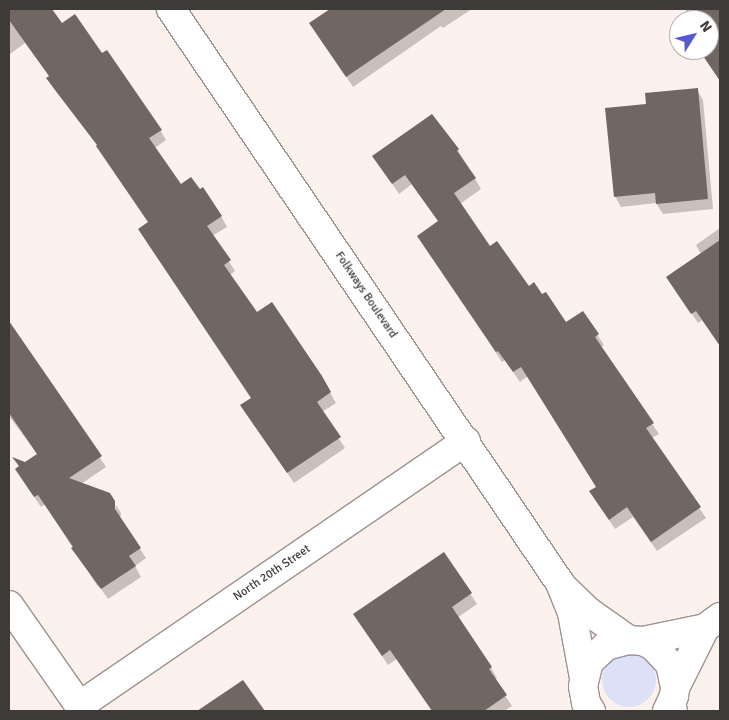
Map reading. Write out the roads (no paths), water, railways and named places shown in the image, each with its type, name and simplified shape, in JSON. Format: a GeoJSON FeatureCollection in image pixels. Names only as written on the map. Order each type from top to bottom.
{"type":"FeatureCollection","features":[{"type":"Feature","properties":{"kind":"street","name":"Folkways Boulevard"},"geometry":{"type":"LineString","coordinates":[[172,9],[560,583],[589,612],[666,658],[673,672],[672,704]]}},
{"type":"Feature","properties":{"kind":"street","name":"North 20th Street"},"geometry":{"type":"LineString","coordinates":[[81,709],[466,442]]}},
{"type":"Feature","properties":{"kind":"street","name":"Folkways Boulevard"},"geometry":{"type":"LineString","coordinates":[[560,583],[572,613],[584,678],[584,694],[591,711]]}},
{"type":"Feature","properties":{"kind":"street"},"geometry":{"type":"LineString","coordinates":[[9,605],[81,709]]}},
{"type":"Feature","properties":{"kind":"street"},"geometry":{"type":"LineString","coordinates":[[584,678],[589,662],[599,650],[613,642],[636,640],[712,622]]}},
{"type":"Feature","properties":{"kind":"street"},"geometry":{"type":"LineString","coordinates":[[672,704],[712,622]]}}]}
